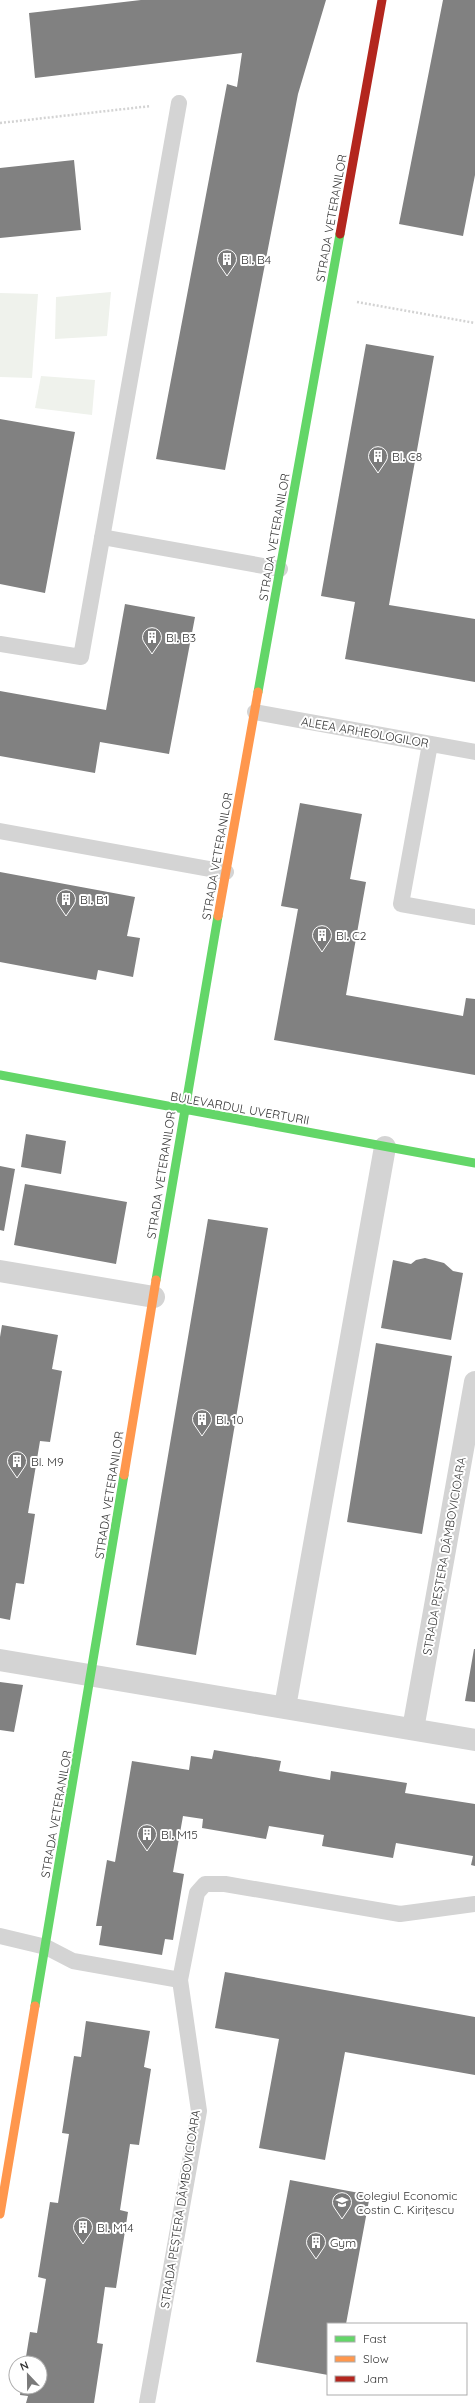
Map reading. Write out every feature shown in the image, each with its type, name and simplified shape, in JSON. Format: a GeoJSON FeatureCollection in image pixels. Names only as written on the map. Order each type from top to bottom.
{"type":"FeatureCollection","features":[{"type":"Feature","properties":{"kind":"street","name":"STRADA VETERANILOR"},"geometry":{"type":"LineString","coordinates":[[0,2214],[92,1674],[184,1110],[382,0]]}},
{"type":"Feature","properties":{"kind":"street","name":"BULEVARDUL UVERTURII"},"geometry":{"type":"LineString","coordinates":[[0,1076],[475,1164]]}},
{"type":"Feature","properties":{"kind":"street"},"geometry":{"type":"LineString","coordinates":[[285,1707],[385,1147]]}},
{"type":"Feature","properties":{"kind":"street"},"geometry":{"type":"LineString","coordinates":[[0,1271],[154,1297]]}},
{"type":"Feature","properties":{"kind":"street","name":"STRADA PEȘTERA DÂMBOVICIOARA"},"geometry":{"type":"LineString","coordinates":[[414,1729],[475,1382]]}},
{"type":"Feature","properties":{"kind":"street"},"geometry":{"type":"LineString","coordinates":[[0,1660],[92,1674],[475,1740]]}},
{"type":"Feature","properties":{"kind":"lane"},"geometry":{"type":"LineString","coordinates":[[0,644],[81,657],[179,103]]}},
{"type":"Feature","properties":{"kind":"lane"},"geometry":{"type":"LineString","coordinates":[[102,537],[280,569]]}},
{"type":"Feature","properties":{"kind":"lane","name":"ALEEA ARHEOLOGILOR"},"geometry":{"type":"LineString","coordinates":[[255,712],[475,752]]}},
{"type":"Feature","properties":{"kind":"lane"},"geometry":{"type":"LineString","coordinates":[[430,744],[401,904],[475,917]]}},
{"type":"Feature","properties":{"kind":"lane"},"geometry":{"type":"LineString","coordinates":[[0,831],[226,872]]}},
{"type":"Feature","properties":{"kind":"lane","name":"STRADA PEȘTERA DÂMBOVICIOARA"},"geometry":{"type":"LineString","coordinates":[[147,2403],[199,2111],[180,1980],[197,1893],[206,1884],[225,1884],[400,1914],[475,1904]]}},
{"type":"Feature","properties":{"kind":"lane"},"geometry":{"type":"LineString","coordinates":[[0,1936],[46,1947],[73,1961],[180,1980]]}},
{"type":"Feature","properties":{"kind":"path"},"geometry":{"type":"LineString","coordinates":[[0,123],[179,103]]}},
{"type":"Feature","properties":{"kind":"path"},"geometry":{"type":"LineString","coordinates":[[329,297],[475,323]]}},
{"type":"Feature","properties":{"kind":"shaded area"},"geometry":{"type":"Polygon","coordinates":[[[111,292],[107,336],[55,339],[56,297],[111,292]]]}},
{"type":"Feature","properties":{"kind":"shaded area"},"geometry":{"type":"Polygon","coordinates":[[[0,293],[38,294],[32,378],[0,377],[0,293]]]}},
{"type":"Feature","properties":{"kind":"shaded area"},"geometry":{"type":"Polygon","coordinates":[[[41,376],[95,380],[92,415],[35,408],[41,376]]]}},
{"type":"Feature","properties":{"kind":"building"},"geometry":{"type":"Polygon","coordinates":[[[141,0],[326,0],[298,94],[225,470],[156,459],[227,84],[237,87],[242,53],[35,78],[29,13],[141,0]]]}},
{"type":"Feature","properties":{"kind":"building"},"geometry":{"type":"Polygon","coordinates":[[[443,0],[475,0],[475,175],[463,236],[399,224],[443,0]]]}},
{"type":"Feature","properties":{"kind":"building"},"geometry":{"type":"Polygon","coordinates":[[[74,160],[81,230],[0,238],[0,168],[74,160]]]}},
{"type":"Feature","properties":{"kind":"building","name":"Bl. C8"},"geometry":{"type":"Polygon","coordinates":[[[366,344],[434,356],[389,605],[475,619],[475,682],[345,659],[355,602],[321,596],[366,344]]]}},
{"type":"Feature","properties":{"kind":"building"},"geometry":{"type":"Polygon","coordinates":[[[0,419],[75,432],[45,593],[0,584],[0,419]]]}},
{"type":"Feature","properties":{"kind":"building","name":"Bl. B3"},"geometry":{"type":"Polygon","coordinates":[[[125,604],[195,617],[169,754],[100,742],[95,773],[0,756],[0,691],[106,710],[125,604]]]}},
{"type":"Feature","properties":{"kind":"building","name":"Bl. C2"},"geometry":{"type":"Polygon","coordinates":[[[300,803],[362,814],[350,879],[366,882],[346,995],[463,1016],[466,998],[475,999],[475,1075],[274,1040],[298,909],[281,906],[300,803]]]}},
{"type":"Feature","properties":{"kind":"building","name":"Bl. B1"},"geometry":{"type":"Polygon","coordinates":[[[0,872],[135,897],[127,936],[140,938],[133,977],[98,970],[96,980],[0,962],[0,872]]]}},
{"type":"Feature","properties":{"kind":"building"},"geometry":{"type":"Polygon","coordinates":[[[26,1134],[66,1141],[61,1174],[21,1167],[26,1134]]]}},
{"type":"Feature","properties":{"kind":"building"},"geometry":{"type":"Polygon","coordinates":[[[0,1166],[15,1169],[4,1231],[0,1230],[0,1166]]]}},
{"type":"Feature","properties":{"kind":"building"},"geometry":{"type":"Polygon","coordinates":[[[25,1184],[127,1202],[116,1264],[14,1245],[25,1184]]]}},
{"type":"Feature","properties":{"kind":"building","name":"Bl. 10"},"geometry":{"type":"Polygon","coordinates":[[[208,1219],[268,1228],[196,1655],[136,1645],[208,1219]]]}},
{"type":"Feature","properties":{"kind":"building"},"geometry":{"type":"Polygon","coordinates":[[[425,1258],[444,1263],[453,1271],[463,1273],[451,1340],[381,1328],[393,1260],[411,1264],[416,1260],[425,1258]]]}},
{"type":"Feature","properties":{"kind":"building","name":"Bl. M9"},"geometry":{"type":"Polygon","coordinates":[[[2,1325],[58,1335],[52,1369],[62,1371],[50,1442],[40,1441],[28,1513],[35,1514],[24,1584],[16,1583],[10,1620],[0,1618],[0,1337],[2,1325]]]}},
{"type":"Feature","properties":{"kind":"building"},"geometry":{"type":"Polygon","coordinates":[[[376,1343],[452,1356],[422,1534],[347,1522],[376,1343]]]}},
{"type":"Feature","properties":{"kind":"building"},"geometry":{"type":"Polygon","coordinates":[[[475,1649],[475,1702],[465,1701],[475,1649]]]}},
{"type":"Feature","properties":{"kind":"building"},"geometry":{"type":"Polygon","coordinates":[[[0,1682],[23,1685],[14,1732],[0,1730],[0,1682]]]}},
{"type":"Feature","properties":{"kind":"building","name":"Bl. M15"},"geometry":{"type":"Polygon","coordinates":[[[214,1750],[281,1761],[279,1771],[330,1780],[331,1771],[407,1783],[405,1793],[475,1804],[475,1866],[471,1865],[473,1856],[396,1843],[393,1858],[322,1846],[324,1835],[269,1826],[266,1839],[202,1828],[203,1819],[183,1816],[173,1872],[184,1874],[173,1940],[165,1939],[162,1955],[99,1945],[102,1926],[96,1926],[107,1860],[115,1862],[132,1761],[189,1770],[191,1756],[212,1759],[214,1750]]]}},
{"type":"Feature","properties":{"kind":"building"},"geometry":{"type":"Polygon","coordinates":[[[225,1972],[475,2017],[475,2075],[345,2052],[325,2160],[259,2148],[279,2039],[215,2028],[225,1972]]]}},
{"type":"Feature","properties":{"kind":"building","name":"Bl. M14"},"geometry":{"type":"Polygon","coordinates":[[[86,2021],[150,2031],[144,2067],[151,2069],[139,2145],[130,2144],[120,2210],[128,2212],[116,2288],[105,2287],[97,2343],[103,2344],[94,2403],[26,2403],[28,2396],[20,2395],[48,2395],[48,2355],[26,2355],[30,2332],[37,2333],[46,2279],[38,2277],[50,2202],[58,2203],[69,2134],[62,2133],[74,2056],[81,2057],[86,2021]]]}},
{"type":"Feature","properties":{"kind":"building","name":"Gym"},"geometry":{"type":"Polygon","coordinates":[[[290,2180],[370,2195],[346,2323],[327,2323],[327,2375],[256,2362],[290,2180]]]}},
{"type":"Feature","properties":{"kind":"traffic: fast"},"geometry":{"type":"LineString","coordinates":[[258,692],[340,234]]}},
{"type":"Feature","properties":{"kind":"traffic: fast"},"geometry":{"type":"LineString","coordinates":[[156,1280],[218,916]]}},
{"type":"Feature","properties":{"kind":"traffic: fast"},"geometry":{"type":"LineString","coordinates":[[0,1075],[475,1163]]}},
{"type":"Feature","properties":{"kind":"traffic: fast"},"geometry":{"type":"LineString","coordinates":[[35,2006],[124,1475]]}},
{"type":"Feature","properties":{"kind":"traffic: slow"},"geometry":{"type":"LineString","coordinates":[[218,916],[258,692]]}},
{"type":"Feature","properties":{"kind":"traffic: slow"},"geometry":{"type":"LineString","coordinates":[[124,1475],[156,1280]]}},
{"type":"Feature","properties":{"kind":"traffic: slow"},"geometry":{"type":"LineString","coordinates":[[0,2214],[35,2006]]}},
{"type":"Feature","properties":{"kind":"traffic: jam"},"geometry":{"type":"LineString","coordinates":[[340,234],[382,0]]}},
{"type":"Feature","properties":{"kind":"place","name":"Bl. B4"},"geometry":{"type":"Point","coordinates":[227,276]}},
{"type":"Feature","properties":{"kind":"place","name":"Bl. C8"},"geometry":{"type":"Point","coordinates":[378,473]}},
{"type":"Feature","properties":{"kind":"place","name":"Bl. B3"},"geometry":{"type":"Point","coordinates":[152,654]}},
{"type":"Feature","properties":{"kind":"place","name":"Bl. B1"},"geometry":{"type":"Point","coordinates":[66,916]}},
{"type":"Feature","properties":{"kind":"place","name":"Bl. C2"},"geometry":{"type":"Point","coordinates":[322,952]}},
{"type":"Feature","properties":{"kind":"place","name":"Bl. 10"},"geometry":{"type":"Point","coordinates":[202,1436]}},
{"type":"Feature","properties":{"kind":"place","name":"Bl. M9"},"geometry":{"type":"Point","coordinates":[17,1478]}},
{"type":"Feature","properties":{"kind":"place","name":"Bl. M15"},"geometry":{"type":"Point","coordinates":[147,1851]}},
{"type":"Feature","properties":{"kind":"place","name":"Colegiul Economic Costin C. Kirițescu"},"geometry":{"type":"Point","coordinates":[342,2219]}},
{"type":"Feature","properties":{"kind":"place","name":"Bl. M14"},"geometry":{"type":"Point","coordinates":[83,2244]}},
{"type":"Feature","properties":{"kind":"place","name":"Gym"},"geometry":{"type":"Point","coordinates":[316,2259]}}]}
